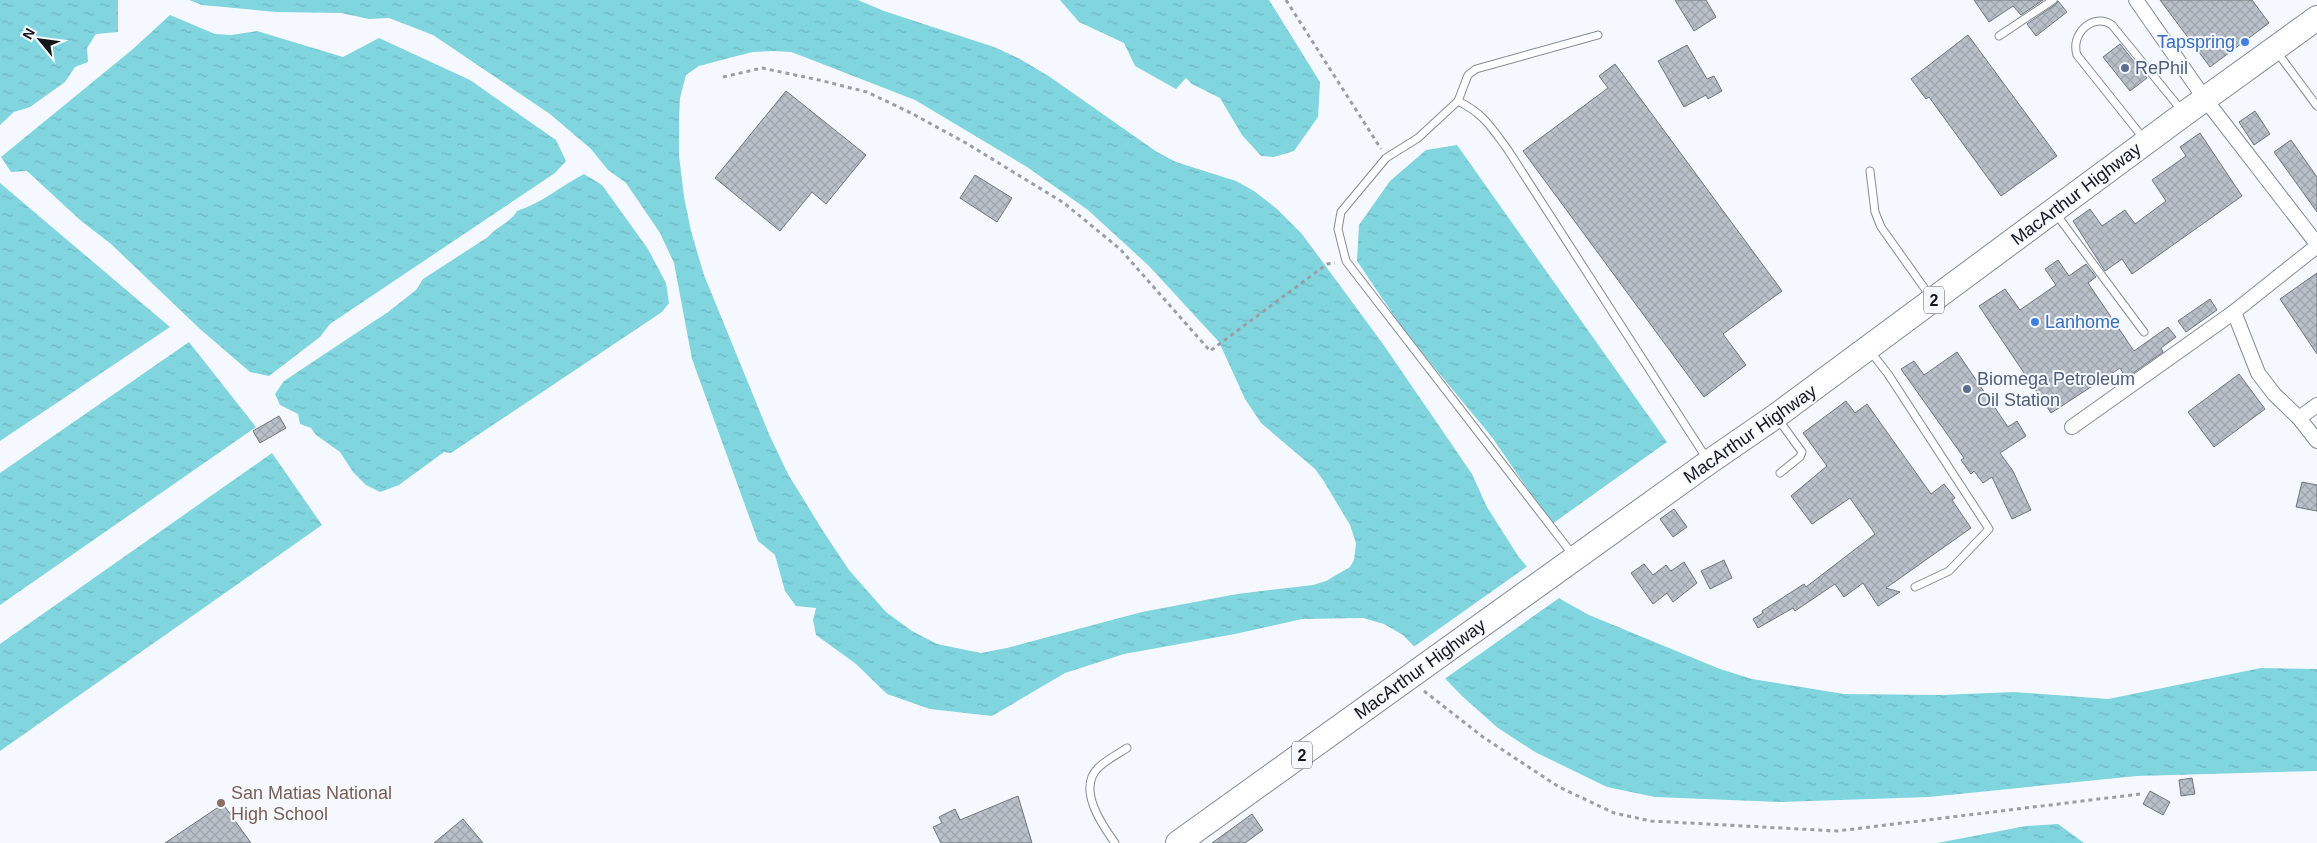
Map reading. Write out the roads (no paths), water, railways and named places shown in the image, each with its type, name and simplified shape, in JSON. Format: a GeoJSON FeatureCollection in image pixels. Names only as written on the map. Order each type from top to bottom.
{"type":"FeatureCollection","features":[{"type":"Feature","properties":{"kind":"highway","name":"MacArthur Highway"},"geometry":{"type":"LineString","coordinates":[[1178,843],[1776,416],[2273,48],[2317,18]]}},
{"type":"Feature","properties":{"kind":"street"},"geometry":{"type":"LineString","coordinates":[[2072,428],[2234,312],[2317,245],[2205,99],[2136,0]]}},
{"type":"Feature","properties":{"kind":"street"},"geometry":{"type":"LineString","coordinates":[[2234,312],[2258,373],[2274,394],[2299,418],[2317,442]]}},
{"type":"Feature","properties":{"kind":"street"},"geometry":{"type":"LineString","coordinates":[[2299,418],[2317,405]]}},
{"type":"Feature","properties":{"kind":"lane"},"geometry":{"type":"LineString","coordinates":[[1999,36],[2053,0]]}},
{"type":"Feature","properties":{"kind":"lane"},"geometry":{"type":"LineString","coordinates":[[2146,142],[2077,55],[2075,47],[2077,37],[2088,25],[2098,20],[2106,20],[2112,25],[2184,114]]}},
{"type":"Feature","properties":{"kind":"lane"},"geometry":{"type":"LineString","coordinates":[[1576,558],[1346,261],[1338,229],[1341,212],[1386,158],[1418,138],[1458,101],[1468,75],[1476,69],[1598,35]]}},
{"type":"Feature","properties":{"kind":"lane"},"geometry":{"type":"LineString","coordinates":[[2273,48],[2317,106]]}},
{"type":"Feature","properties":{"kind":"lane"},"geometry":{"type":"LineString","coordinates":[[1458,101],[1481,115],[1508,150],[1709,462]]}},
{"type":"Feature","properties":{"kind":"lane"},"geometry":{"type":"LineString","coordinates":[[1870,171],[1875,212],[1881,227],[1933,300]]}},
{"type":"Feature","properties":{"kind":"lane"},"geometry":{"type":"LineString","coordinates":[[2054,211],[2144,332]]}},
{"type":"Feature","properties":{"kind":"lane"},"geometry":{"type":"LineString","coordinates":[[1868,349],[1888,374],[1989,529],[1949,571],[1915,587]]}},
{"type":"Feature","properties":{"kind":"lane"},"geometry":{"type":"LineString","coordinates":[[1776,416],[1802,452],[1800,458],[1780,473]]}},
{"type":"Feature","properties":{"kind":"lane"},"geometry":{"type":"LineString","coordinates":[[1116,843],[1104,827],[1092,802],[1091,779],[1097,768],[1128,748]]}},
{"type":"Feature","properties":{"kind":"water"},"geometry":{"type":"Polygon","coordinates":[[[0,0],[118,0],[118,32],[96,34],[87,48],[88,62],[75,67],[65,82],[30,107],[14,112],[0,125],[0,0]]]}},
{"type":"Feature","properties":{"kind":"water"},"geometry":{"type":"Polygon","coordinates":[[[189,0],[858,0],[884,11],[994,47],[1020,59],[1050,77],[1157,152],[1176,162],[1236,181],[1254,191],[1277,209],[1302,234],[1383,344],[1472,474],[1487,507],[1518,556],[1538,580],[1562,600],[1589,615],[1720,669],[1752,679],[1844,694],[1941,695],[2014,692],[2108,699],[2261,668],[2317,669],[2317,771],[2137,776],[1929,797],[1781,802],[1655,797],[1607,787],[1535,752],[1498,728],[1462,696],[1403,635],[1384,624],[1363,618],[1302,619],[1235,634],[1124,654],[1065,673],[992,716],[930,709],[887,694],[856,664],[816,635],[813,620],[816,608],[796,606],[785,591],[775,555],[758,541],[692,359],[674,263],[660,233],[626,183],[608,170],[591,149],[550,114],[433,35],[389,18],[369,19],[341,13],[276,12],[202,5],[189,0]],[[753,52],[699,66],[686,75],[680,98],[679,120],[679,155],[684,197],[691,231],[704,275],[769,434],[788,474],[849,570],[886,612],[912,631],[937,644],[981,653],[1007,648],[1142,612],[1237,594],[1313,585],[1326,581],[1350,567],[1354,560],[1356,543],[1350,525],[1323,480],[1315,469],[1261,423],[1245,399],[1219,342],[1149,266],[1088,210],[1027,167],[915,100],[791,52],[753,52]]]}},
{"type":"Feature","properties":{"kind":"water"},"geometry":{"type":"Polygon","coordinates":[[[1060,0],[1269,0],[1320,82],[1318,117],[1294,151],[1274,157],[1261,156],[1242,135],[1220,98],[1192,84],[1186,78],[1176,89],[1135,66],[1124,43],[1079,22],[1060,0]]]}},
{"type":"Feature","properties":{"kind":"water"},"geometry":{"type":"Polygon","coordinates":[[[170,15],[215,34],[231,35],[257,31],[343,57],[379,38],[470,80],[556,140],[566,161],[555,173],[330,324],[320,337],[269,376],[250,372],[200,329],[111,244],[80,220],[27,171],[11,172],[1,157],[133,49],[170,15]]]}},
{"type":"Feature","properties":{"kind":"water"},"geometry":{"type":"Polygon","coordinates":[[[1457,145],[1667,442],[1552,524],[1491,436],[1405,332],[1357,261],[1359,225],[1390,181],[1426,150],[1457,145]]]}},
{"type":"Feature","properties":{"kind":"water"},"geometry":{"type":"Polygon","coordinates":[[[584,174],[602,185],[648,249],[666,283],[669,303],[662,312],[451,453],[444,452],[399,485],[380,492],[366,485],[353,472],[340,452],[316,435],[311,428],[300,424],[298,414],[280,405],[275,394],[284,381],[388,312],[416,290],[423,279],[488,237],[511,219],[517,211],[543,199],[584,174]]]}},
{"type":"Feature","properties":{"kind":"water"},"geometry":{"type":"Polygon","coordinates":[[[0,183],[170,327],[0,441],[0,183]]]}},
{"type":"Feature","properties":{"kind":"water"},"geometry":{"type":"Polygon","coordinates":[[[189,342],[256,427],[0,605],[0,473],[189,342]]]}},
{"type":"Feature","properties":{"kind":"water"},"geometry":{"type":"Polygon","coordinates":[[[272,453],[322,525],[0,751],[0,644],[272,453]]]}},
{"type":"Feature","properties":{"kind":"water"},"geometry":{"type":"Polygon","coordinates":[[[2058,824],[2084,843],[1937,843],[2026,826],[2058,824]]]}},
{"type":"Feature","properties":{"kind":"place","name":"Tapspring"},"geometry":{"type":"Point","coordinates":[2245,42]}},
{"type":"Feature","properties":{"kind":"place","name":"RePhil"},"geometry":{"type":"Point","coordinates":[2125,68]}},
{"type":"Feature","properties":{"kind":"place","name":"Lanhome"},"geometry":{"type":"Point","coordinates":[2035,322]}},
{"type":"Feature","properties":{"kind":"place","name":"Biomega Petroleum Oil Station"},"geometry":{"type":"Point","coordinates":[1967,389]}},
{"type":"Feature","properties":{"kind":"place","name":"San Matias National High School"},"geometry":{"type":"Point","coordinates":[221,803]}}]}
